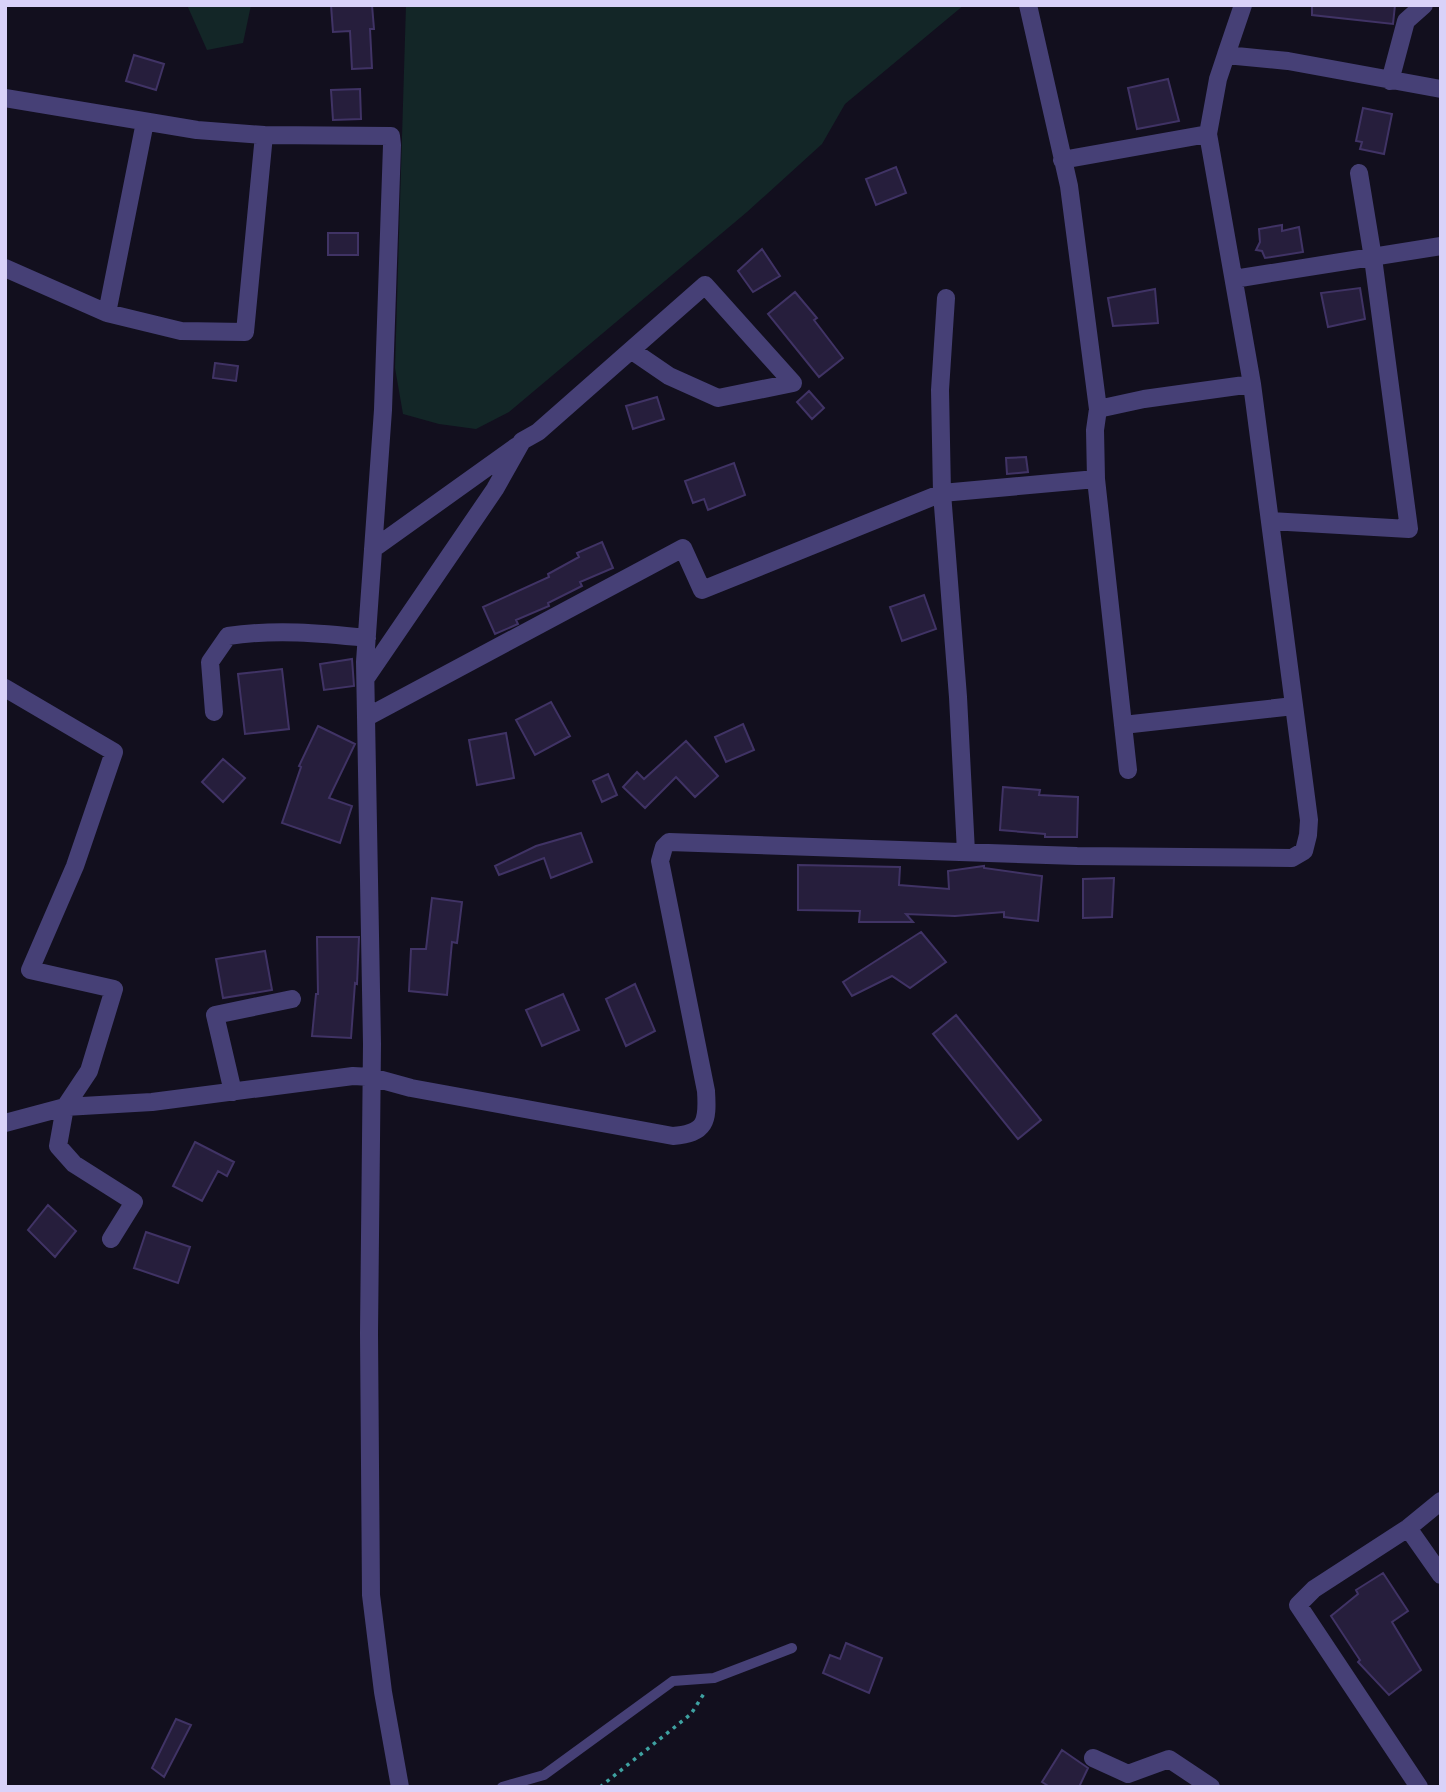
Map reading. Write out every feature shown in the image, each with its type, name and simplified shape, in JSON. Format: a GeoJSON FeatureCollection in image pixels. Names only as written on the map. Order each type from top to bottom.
{"type":"FeatureCollection","features":[{"type":"Feature","properties":{"kind":"street"},"geometry":{"type":"LineString","coordinates":[[1028,5],[1069,186],[1098,409],[1094,430],[1096,479],[1128,770]]}},
{"type":"Feature","properties":{"kind":"street"},"geometry":{"type":"LineString","coordinates":[[5,1123],[65,1107],[152,1102],[353,1076],[371,1077],[411,1088],[673,1136],[692,1134],[702,1125],[707,1111],[706,1091],[660,860],[664,847],[669,842],[1077,856],[1292,858],[1304,851],[1309,820],[1252,384],[1208,134],[1218,79],[1242,5]]}},
{"type":"Feature","properties":{"kind":"street"},"geometry":{"type":"LineString","coordinates":[[1390,81],[1406,21],[1424,5]]}},
{"type":"Feature","properties":{"kind":"street"},"geometry":{"type":"LineString","coordinates":[[1226,55],[1288,61],[1441,89]]}},
{"type":"Feature","properties":{"kind":"street"},"geometry":{"type":"LineString","coordinates":[[5,98],[197,130],[264,135],[391,136],[383,410],[366,678],[371,1077],[369,1347],[371,1595],[383,1692],[400,1787]]}},
{"type":"Feature","properties":{"kind":"street"},"geometry":{"type":"LineString","coordinates":[[107,313],[145,121]]}},
{"type":"Feature","properties":{"kind":"street"},"geometry":{"type":"LineString","coordinates":[[1062,160],[1208,134]]}},
{"type":"Feature","properties":{"kind":"street"},"geometry":{"type":"LineString","coordinates":[[5,268],[107,313],[181,331],[245,332],[264,135]]}},
{"type":"Feature","properties":{"kind":"street"},"geometry":{"type":"LineString","coordinates":[[1270,521],[1409,529],[1359,173]]}},
{"type":"Feature","properties":{"kind":"street"},"geometry":{"type":"LineString","coordinates":[[1234,279],[1441,246]]}},
{"type":"Feature","properties":{"kind":"street"},"geometry":{"type":"LineString","coordinates":[[373,549],[538,432],[631,350],[705,285],[793,383],[718,398],[669,376],[631,350]]}},
{"type":"Feature","properties":{"kind":"street"},"geometry":{"type":"LineString","coordinates":[[946,298],[940,390],[942,493],[958,697],[966,852]]}},
{"type":"Feature","properties":{"kind":"street"},"geometry":{"type":"LineString","coordinates":[[1098,409],[1144,399],[1252,384]]}},
{"type":"Feature","properties":{"kind":"street"},"geometry":{"type":"LineString","coordinates":[[366,678],[495,489],[522,442]]}},
{"type":"Feature","properties":{"kind":"street"},"geometry":{"type":"LineString","coordinates":[[367,717],[683,548],[702,590],[942,493],[1096,479]]}},
{"type":"Feature","properties":{"kind":"street"},"geometry":{"type":"LineString","coordinates":[[214,712],[210,662],[228,636],[262,631],[312,632],[367,638]]}},
{"type":"Feature","properties":{"kind":"street"},"geometry":{"type":"LineString","coordinates":[[5,688],[114,752],[75,866],[30,970],[114,989],[89,1071],[65,1107],[58,1146],[74,1164],[134,1202],[111,1239]]}},
{"type":"Feature","properties":{"kind":"street"},"geometry":{"type":"LineString","coordinates":[[1123,725],[1294,706]]}},
{"type":"Feature","properties":{"kind":"street"},"geometry":{"type":"LineString","coordinates":[[233,1092],[215,1014],[292,999]]}},
{"type":"Feature","properties":{"kind":"street"},"geometry":{"type":"LineString","coordinates":[[1419,1787],[1298,1605],[1314,1589],[1408,1528],[1441,1501]]}},
{"type":"Feature","properties":{"kind":"street"},"geometry":{"type":"LineString","coordinates":[[1408,1528],[1441,1575]]}},
{"type":"Feature","properties":{"kind":"street"},"geometry":{"type":"LineString","coordinates":[[1093,1758],[1128,1774],[1169,1759],[1211,1787]]}},
{"type":"Feature","properties":{"kind":"lane"},"geometry":{"type":"LineString","coordinates":[[502,1787],[544,1775],[673,1681],[714,1678],[792,1648]]}},
{"type":"Feature","properties":{"kind":"path"},"geometry":{"type":"LineString","coordinates":[[600,1787],[691,1714],[714,1678]]}},
{"type":"Feature","properties":{"kind":"green space"},"geometry":{"type":"Polygon","coordinates":[[[187,5],[251,5],[243,43],[207,50],[187,5]]]}},
{"type":"Feature","properties":{"kind":"green space"},"geometry":{"type":"Polygon","coordinates":[[[406,5],[964,5],[845,104],[822,144],[747,212],[509,412],[476,429],[439,424],[403,414],[395,368],[406,5]]]}},
{"type":"Feature","properties":{"kind":"building"},"geometry":{"type":"Polygon","coordinates":[[[331,5],[372,5],[372,68],[352,69],[350,31],[333,32],[331,5]]]}},
{"type":"Feature","properties":{"kind":"building"},"geometry":{"type":"Polygon","coordinates":[[[1312,5],[1395,5],[1393,24],[1312,15],[1312,5]]]}},
{"type":"Feature","properties":{"kind":"building"},"geometry":{"type":"Polygon","coordinates":[[[134,55],[164,64],[156,90],[126,81],[134,55]]]}},
{"type":"Feature","properties":{"kind":"building"},"geometry":{"type":"Polygon","coordinates":[[[1168,79],[1179,121],[1137,129],[1128,88],[1168,79]]]}},
{"type":"Feature","properties":{"kind":"building"},"geometry":{"type":"Polygon","coordinates":[[[360,89],[361,119],[333,120],[331,90],[360,89]]]}},
{"type":"Feature","properties":{"kind":"building"},"geometry":{"type":"Polygon","coordinates":[[[1363,108],[1392,114],[1384,154],[1360,149],[1362,142],[1356,141],[1363,108]]]}},
{"type":"Feature","properties":{"kind":"building"},"geometry":{"type":"Polygon","coordinates":[[[896,167],[906,193],[876,205],[866,179],[896,167]]]}},
{"type":"Feature","properties":{"kind":"building"},"geometry":{"type":"Polygon","coordinates":[[[1282,225],[1282,231],[1299,227],[1303,252],[1265,258],[1262,251],[1256,250],[1260,242],[1259,229],[1282,225]]]}},
{"type":"Feature","properties":{"kind":"building"},"geometry":{"type":"Polygon","coordinates":[[[328,233],[358,233],[358,255],[328,255],[328,233]]]}},
{"type":"Feature","properties":{"kind":"building"},"geometry":{"type":"Polygon","coordinates":[[[762,249],[780,276],[753,292],[738,271],[762,249]]]}},
{"type":"Feature","properties":{"kind":"building"},"geometry":{"type":"Polygon","coordinates":[[[1360,288],[1365,319],[1328,327],[1321,293],[1360,288]]]}},
{"type":"Feature","properties":{"kind":"building"},"geometry":{"type":"Polygon","coordinates":[[[1155,289],[1158,323],[1113,326],[1108,298],[1155,289]]]}},
{"type":"Feature","properties":{"kind":"building"},"geometry":{"type":"Polygon","coordinates":[[[795,292],[817,318],[814,320],[843,358],[819,377],[768,314],[795,292]]]}},
{"type":"Feature","properties":{"kind":"building"},"geometry":{"type":"Polygon","coordinates":[[[215,363],[238,366],[236,381],[213,378],[215,363]]]}},
{"type":"Feature","properties":{"kind":"building"},"geometry":{"type":"Polygon","coordinates":[[[809,391],[824,408],[812,419],[797,402],[809,391]]]}},
{"type":"Feature","properties":{"kind":"building"},"geometry":{"type":"Polygon","coordinates":[[[657,397],[664,419],[633,429],[626,406],[657,397]]]}},
{"type":"Feature","properties":{"kind":"building"},"geometry":{"type":"Polygon","coordinates":[[[1026,457],[1028,472],[1007,474],[1006,458],[1026,457]]]}},
{"type":"Feature","properties":{"kind":"building"},"geometry":{"type":"Polygon","coordinates":[[[734,463],[745,495],[708,510],[704,499],[693,503],[685,481],[734,463]]]}},
{"type":"Feature","properties":{"kind":"building"},"geometry":{"type":"Polygon","coordinates":[[[602,542],[613,568],[580,582],[582,586],[548,603],[549,606],[516,620],[518,624],[495,634],[483,607],[549,577],[548,574],[579,557],[577,553],[602,542]]]}},
{"type":"Feature","properties":{"kind":"building"},"geometry":{"type":"Polygon","coordinates":[[[924,595],[936,629],[902,641],[890,607],[924,595]]]}},
{"type":"Feature","properties":{"kind":"building"},"geometry":{"type":"Polygon","coordinates":[[[352,659],[354,686],[324,690],[320,664],[352,659]]]}},
{"type":"Feature","properties":{"kind":"building"},"geometry":{"type":"Polygon","coordinates":[[[282,669],[289,729],[245,734],[238,674],[282,669]]]}},
{"type":"Feature","properties":{"kind":"building"},"geometry":{"type":"Polygon","coordinates":[[[551,702],[570,736],[535,755],[516,720],[551,702]]]}},
{"type":"Feature","properties":{"kind":"building"},"geometry":{"type":"Polygon","coordinates":[[[743,724],[754,750],[726,762],[715,737],[743,724]]]}},
{"type":"Feature","properties":{"kind":"building"},"geometry":{"type":"Polygon","coordinates":[[[318,726],[355,744],[329,798],[352,806],[340,843],[282,823],[301,767],[299,766],[318,726]]]}},
{"type":"Feature","properties":{"kind":"building"},"geometry":{"type":"Polygon","coordinates":[[[506,733],[514,778],[477,785],[469,740],[506,733]]]}},
{"type":"Feature","properties":{"kind":"building"},"geometry":{"type":"Polygon","coordinates":[[[686,741],[718,776],[695,797],[676,777],[645,808],[623,787],[637,772],[644,779],[686,741]]]}},
{"type":"Feature","properties":{"kind":"building"},"geometry":{"type":"Polygon","coordinates":[[[223,759],[245,778],[223,802],[202,782],[223,759]]]}},
{"type":"Feature","properties":{"kind":"building"},"geometry":{"type":"Polygon","coordinates":[[[608,774],[617,795],[602,802],[593,781],[608,774]]]}},
{"type":"Feature","properties":{"kind":"building"},"geometry":{"type":"Polygon","coordinates":[[[1003,787],[1040,790],[1039,795],[1078,797],[1077,837],[1045,837],[1045,834],[1000,830],[1003,787]]]}},
{"type":"Feature","properties":{"kind":"building"},"geometry":{"type":"Polygon","coordinates":[[[581,833],[592,862],[551,878],[544,858],[499,875],[495,866],[536,846],[581,833]]]}},
{"type":"Feature","properties":{"kind":"building"},"geometry":{"type":"Polygon","coordinates":[[[798,865],[900,867],[899,885],[949,889],[948,871],[984,866],[1042,876],[1038,921],[1004,917],[1004,912],[955,916],[906,914],[913,922],[859,922],[860,911],[798,910],[798,865]]]}},
{"type":"Feature","properties":{"kind":"building"},"geometry":{"type":"Polygon","coordinates":[[[1114,878],[1112,917],[1083,918],[1083,879],[1114,878]]]}},
{"type":"Feature","properties":{"kind":"building"},"geometry":{"type":"Polygon","coordinates":[[[432,898],[462,902],[457,943],[452,942],[447,995],[409,991],[411,949],[426,949],[432,898]]]}},
{"type":"Feature","properties":{"kind":"building"},"geometry":{"type":"Polygon","coordinates":[[[921,932],[946,962],[910,988],[892,976],[852,996],[843,982],[921,932]]]}},
{"type":"Feature","properties":{"kind":"building"},"geometry":{"type":"Polygon","coordinates":[[[317,937],[359,937],[351,1038],[312,1036],[318,994],[317,937]]]}},
{"type":"Feature","properties":{"kind":"building"},"geometry":{"type":"Polygon","coordinates":[[[265,951],[272,990],[223,998],[216,959],[265,951]]]}},
{"type":"Feature","properties":{"kind":"building"},"geometry":{"type":"Polygon","coordinates":[[[635,984],[655,1031],[626,1046],[606,999],[635,984]]]}},
{"type":"Feature","properties":{"kind":"building"},"geometry":{"type":"Polygon","coordinates":[[[563,994],[579,1030],[542,1046],[526,1010],[563,994]]]}},
{"type":"Feature","properties":{"kind":"building"},"geometry":{"type":"Polygon","coordinates":[[[956,1015],[1041,1120],[1018,1139],[933,1034],[956,1015]]]}},
{"type":"Feature","properties":{"kind":"building"},"geometry":{"type":"Polygon","coordinates":[[[195,1142],[234,1162],[227,1176],[218,1171],[202,1201],[173,1186],[195,1142]]]}},
{"type":"Feature","properties":{"kind":"building"},"geometry":{"type":"Polygon","coordinates":[[[48,1205],[76,1231],[55,1257],[28,1230],[48,1205]]]}},
{"type":"Feature","properties":{"kind":"building"},"geometry":{"type":"Polygon","coordinates":[[[146,1232],[190,1247],[178,1283],[134,1268],[146,1232]]]}},
{"type":"Feature","properties":{"kind":"building"},"geometry":{"type":"Polygon","coordinates":[[[1383,1573],[1408,1611],[1392,1622],[1421,1670],[1389,1695],[1358,1662],[1360,1660],[1331,1616],[1358,1594],[1356,1590],[1383,1573]]]}},
{"type":"Feature","properties":{"kind":"building"},"geometry":{"type":"Polygon","coordinates":[[[846,1643],[882,1658],[869,1693],[823,1673],[830,1655],[840,1659],[846,1643]]]}},
{"type":"Feature","properties":{"kind":"building"},"geometry":{"type":"Polygon","coordinates":[[[176,1719],[191,1725],[164,1777],[152,1768],[176,1719]]]}},
{"type":"Feature","properties":{"kind":"building"},"geometry":{"type":"Polygon","coordinates":[[[1062,1750],[1088,1768],[1079,1787],[1050,1787],[1042,1782],[1062,1750]]]}}]}
